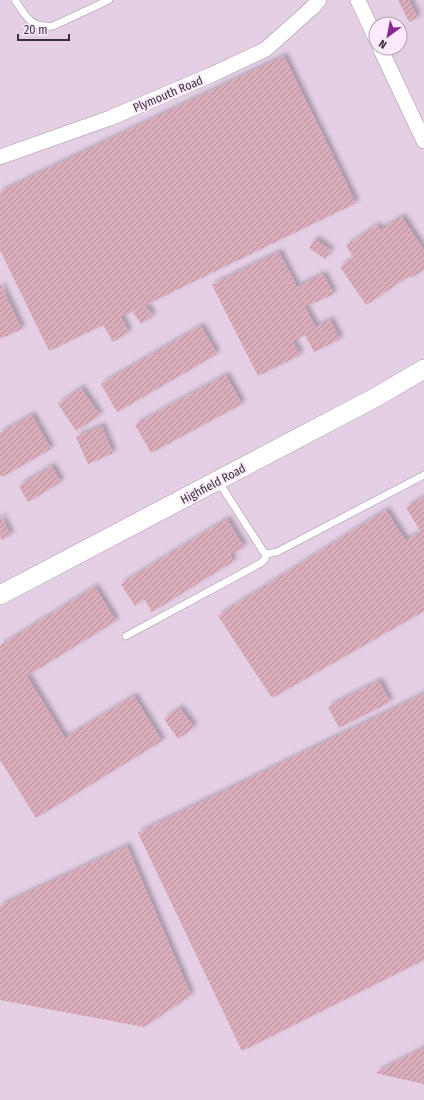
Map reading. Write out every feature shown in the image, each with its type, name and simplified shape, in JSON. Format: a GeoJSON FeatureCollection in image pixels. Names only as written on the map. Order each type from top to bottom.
{"type":"FeatureCollection","features":[{"type":"Feature","properties":{"kind":"street","name":"Plymouth Road"},"geometry":{"type":"LineString","coordinates":[[0,157],[110,118],[211,75],[266,49],[319,0]]}},
{"type":"Feature","properties":{"kind":"street"},"geometry":{"type":"LineString","coordinates":[[358,0],[368,22]]}},
{"type":"Feature","properties":{"kind":"street"},"geometry":{"type":"LineString","coordinates":[[384,56],[424,141]]}},
{"type":"Feature","properties":{"kind":"street","name":"Highfield Road"},"geometry":{"type":"LineString","coordinates":[[0,595],[378,396],[424,369]]}},
{"type":"Feature","properties":{"kind":"lane"},"geometry":{"type":"LineString","coordinates":[[15,0],[28,19],[35,24],[44,27],[53,26],[109,0]]}},
{"type":"Feature","properties":{"kind":"lane"},"geometry":{"type":"LineString","coordinates":[[266,554],[277,552],[424,475]]}},
{"type":"Feature","properties":{"kind":"lane"},"geometry":{"type":"LineString","coordinates":[[218,481],[266,554]]}},
{"type":"Feature","properties":{"kind":"lane"},"geometry":{"type":"LineString","coordinates":[[126,636],[261,563],[266,554]]}},
{"type":"Feature","properties":{"kind":"shaded area"},"geometry":{"type":"Polygon","coordinates":[[[0,0],[424,0],[424,1100],[0,1100],[0,0]]]}},
{"type":"Feature","properties":{"kind":"building"},"geometry":{"type":"Polygon","coordinates":[[[398,0],[409,0],[418,18],[409,22],[408,16],[406,16],[398,0]]]}},
{"type":"Feature","properties":{"kind":"building"},"geometry":{"type":"Polygon","coordinates":[[[284,56],[356,203],[121,317],[129,332],[113,342],[103,325],[49,351],[0,250],[0,192],[284,56]]]}},
{"type":"Feature","properties":{"kind":"building"},"geometry":{"type":"Polygon","coordinates":[[[402,217],[424,250],[424,270],[411,278],[409,276],[366,305],[340,267],[354,258],[346,246],[377,225],[380,230],[402,217]]]}},
{"type":"Feature","properties":{"kind":"building"},"geometry":{"type":"Polygon","coordinates":[[[315,239],[331,250],[325,259],[309,248],[315,239]]]}},
{"type":"Feature","properties":{"kind":"building"},"geometry":{"type":"Polygon","coordinates":[[[279,252],[297,287],[323,274],[334,294],[305,307],[316,327],[330,320],[340,339],[314,352],[305,335],[293,341],[300,355],[258,376],[212,285],[279,252]]]}},
{"type":"Feature","properties":{"kind":"building"},"geometry":{"type":"Polygon","coordinates":[[[0,283],[22,329],[0,339],[0,283]]]}},
{"type":"Feature","properties":{"kind":"building"},"geometry":{"type":"Polygon","coordinates":[[[146,306],[153,316],[141,324],[133,312],[146,306]]]}},
{"type":"Feature","properties":{"kind":"building"},"geometry":{"type":"Polygon","coordinates":[[[201,326],[217,354],[117,412],[101,384],[201,326]]]}},
{"type":"Feature","properties":{"kind":"building"},"geometry":{"type":"Polygon","coordinates":[[[226,375],[242,404],[151,453],[135,425],[226,375]]]}},
{"type":"Feature","properties":{"kind":"building"},"geometry":{"type":"Polygon","coordinates":[[[81,388],[100,415],[76,431],[58,404],[81,388]]]}},
{"type":"Feature","properties":{"kind":"building"},"geometry":{"type":"Polygon","coordinates":[[[32,415],[51,449],[2,477],[0,474],[0,433],[32,415]]]}},
{"type":"Feature","properties":{"kind":"building"},"geometry":{"type":"Polygon","coordinates":[[[102,426],[113,453],[88,464],[76,437],[102,426]]]}},
{"type":"Feature","properties":{"kind":"building"},"geometry":{"type":"Polygon","coordinates":[[[52,466],[61,482],[28,502],[19,486],[52,466]]]}},
{"type":"Feature","properties":{"kind":"building"},"geometry":{"type":"Polygon","coordinates":[[[424,497],[424,611],[272,698],[218,616],[386,510],[406,541],[421,532],[406,508],[424,497]]]}},
{"type":"Feature","properties":{"kind":"building"},"geometry":{"type":"Polygon","coordinates":[[[0,514],[11,535],[2,540],[0,537],[0,514]]]}},
{"type":"Feature","properties":{"kind":"building"},"geometry":{"type":"Polygon","coordinates":[[[227,519],[244,547],[230,555],[234,561],[152,612],[144,599],[135,606],[121,584],[227,519]]]}},
{"type":"Feature","properties":{"kind":"building"},"geometry":{"type":"Polygon","coordinates":[[[95,587],[116,621],[27,676],[65,738],[134,696],[162,741],[36,818],[0,760],[0,646],[95,587]]]}},
{"type":"Feature","properties":{"kind":"building"},"geometry":{"type":"Polygon","coordinates":[[[379,681],[390,702],[339,728],[328,707],[379,681]]]}},
{"type":"Feature","properties":{"kind":"building"},"geometry":{"type":"Polygon","coordinates":[[[424,694],[424,960],[242,1051],[138,833],[424,694]]]}},
{"type":"Feature","properties":{"kind":"building"},"geometry":{"type":"Polygon","coordinates":[[[180,708],[194,727],[178,739],[164,719],[180,708]]]}},
{"type":"Feature","properties":{"kind":"building"},"geometry":{"type":"Polygon","coordinates":[[[127,846],[191,995],[144,1027],[0,1000],[0,906],[127,846]]]}},
{"type":"Feature","properties":{"kind":"building"},"geometry":{"type":"Polygon","coordinates":[[[424,1048],[424,1084],[375,1073],[424,1048]]]}}]}
